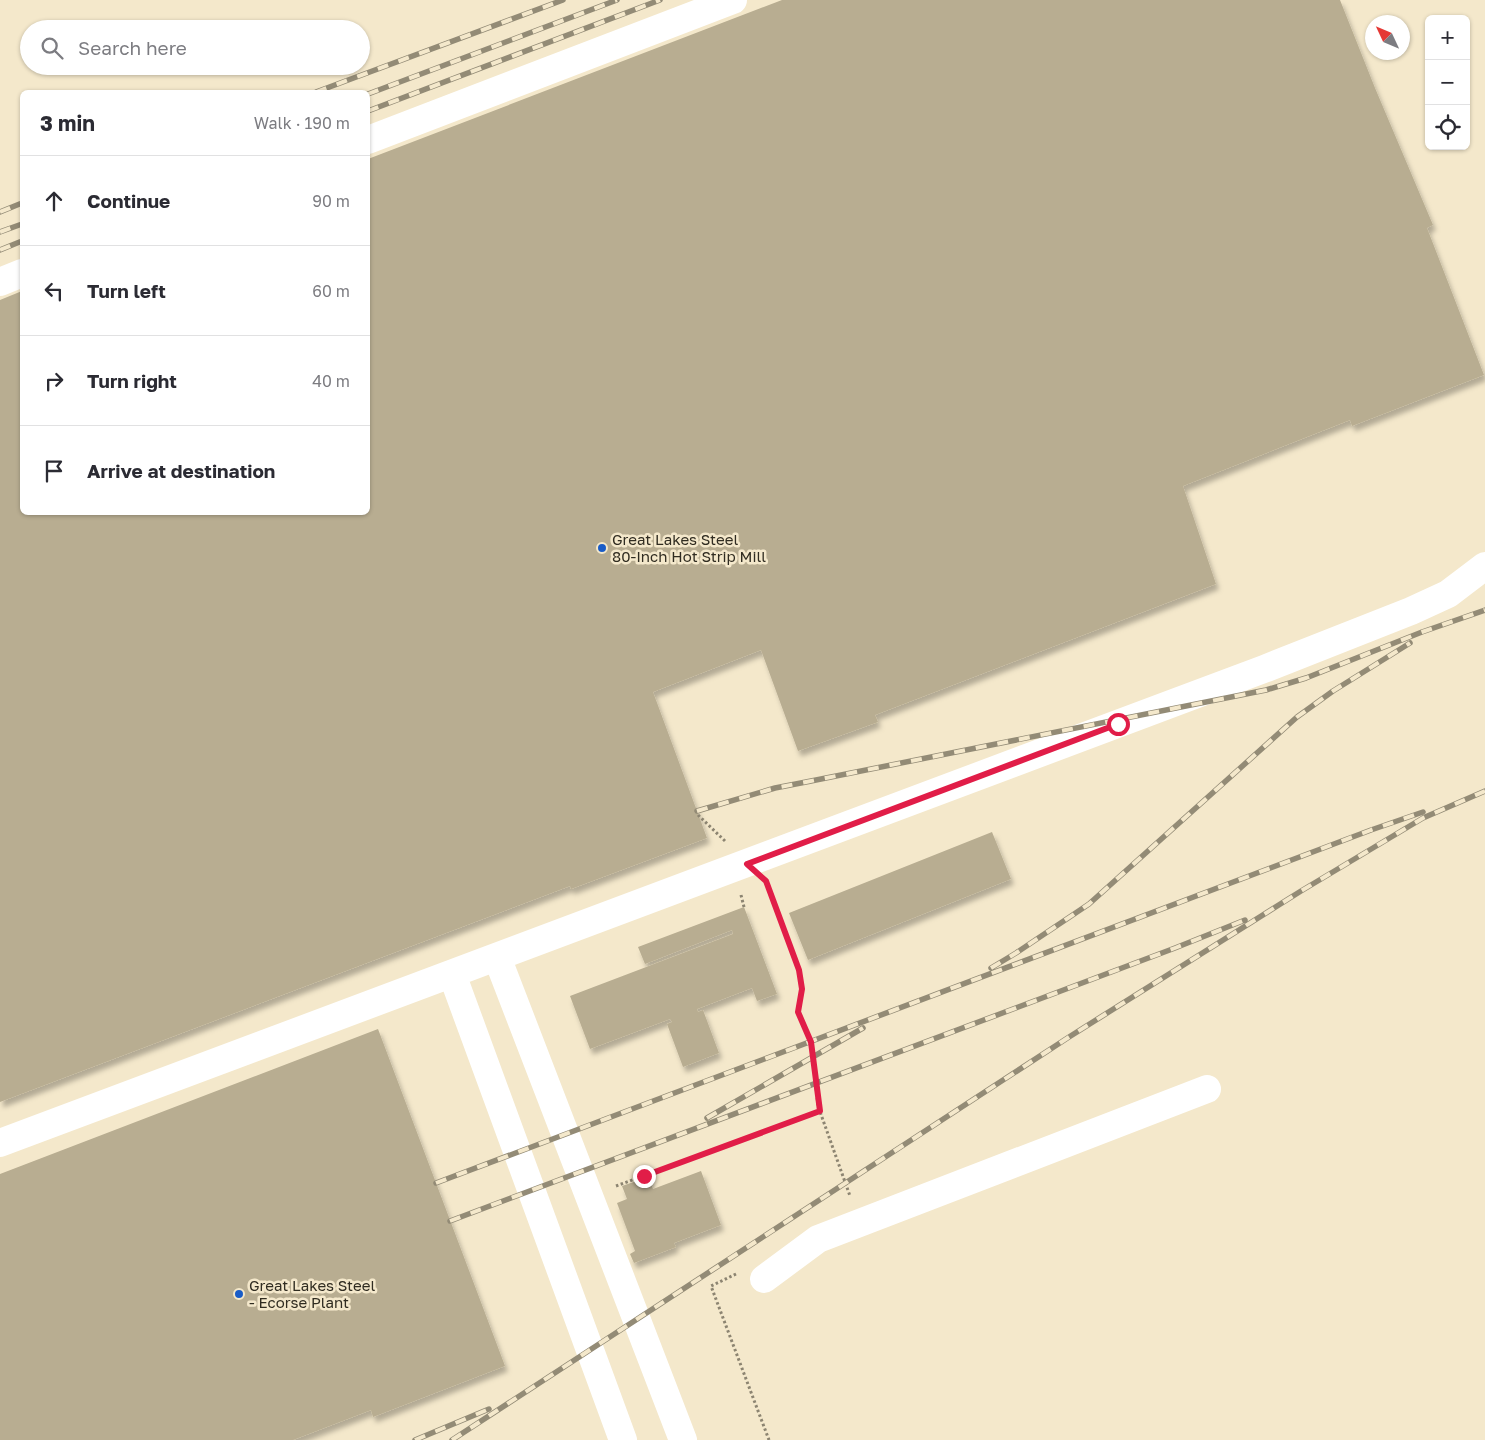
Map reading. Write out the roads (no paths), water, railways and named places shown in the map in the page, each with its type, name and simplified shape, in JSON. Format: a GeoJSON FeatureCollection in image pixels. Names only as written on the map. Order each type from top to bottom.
{"type":"FeatureCollection","features":[{"type":"Feature","properties":{"kind":"lane"},"geometry":{"type":"LineString","coordinates":[[370,139],[733,0]]}},
{"type":"Feature","properties":{"kind":"lane"},"geometry":{"type":"LineString","coordinates":[[0,282],[20,274]]}},
{"type":"Feature","properties":{"kind":"lane"},"geometry":{"type":"LineString","coordinates":[[0,1143],[1264,669],[1448,594],[1485,566]]}},
{"type":"Feature","properties":{"kind":"lane"},"geometry":{"type":"LineString","coordinates":[[497,957],[683,1440]]}},
{"type":"Feature","properties":{"kind":"lane"},"geometry":{"type":"LineString","coordinates":[[452,974],[623,1440]]}},
{"type":"Feature","properties":{"kind":"lane"},"geometry":{"type":"LineString","coordinates":[[754,1275],[818,1239],[1208,1090]]}},
{"type":"Feature","properties":{"kind":"railway"},"geometry":{"type":"LineString","coordinates":[[370,72],[563,0]]}},
{"type":"Feature","properties":{"kind":"railway"},"geometry":{"type":"LineString","coordinates":[[370,93],[617,0]]}},
{"type":"Feature","properties":{"kind":"railway"},"geometry":{"type":"LineString","coordinates":[[370,110],[660,0]]}},
{"type":"Feature","properties":{"kind":"railway"},"geometry":{"type":"LineString","coordinates":[[321,90],[362,75]]}},
{"type":"Feature","properties":{"kind":"railway"},"geometry":{"type":"LineString","coordinates":[[0,212],[20,204]]}},
{"type":"Feature","properties":{"kind":"railway"},"geometry":{"type":"LineString","coordinates":[[0,232],[20,225]]}},
{"type":"Feature","properties":{"kind":"railway"},"geometry":{"type":"LineString","coordinates":[[0,250],[20,242]]}},
{"type":"Feature","properties":{"kind":"railway"},"geometry":{"type":"LineString","coordinates":[[697,811],[775,788],[1266,690],[1306,678],[1422,632],[1485,610]]}},
{"type":"Feature","properties":{"kind":"railway"},"geometry":{"type":"LineString","coordinates":[[991,968],[1089,904],[1297,717],[1333,691],[1410,643]]}},
{"type":"Feature","properties":{"kind":"railway"},"geometry":{"type":"LineString","coordinates":[[452,1440],[1069,1037],[1301,891],[1423,818],[1485,791]]}},
{"type":"Feature","properties":{"kind":"railway"},"geometry":{"type":"LineString","coordinates":[[436,1183],[1423,812]]}},
{"type":"Feature","properties":{"kind":"railway"},"geometry":{"type":"LineString","coordinates":[[450,1221],[1245,920]]}},
{"type":"Feature","properties":{"kind":"railway"},"geometry":{"type":"LineString","coordinates":[[707,1118],[863,1028]]}},
{"type":"Feature","properties":{"kind":"railway"},"geometry":{"type":"LineString","coordinates":[[415,1440],[489,1409]]}},
{"type":"Feature","properties":{"kind":"place","name":"Great Lakes Steel 80-Inch Hot Strip Mill"},"geometry":{"type":"Point","coordinates":[602,548]}},
{"type":"Feature","properties":{"kind":"place","name":"Great Lakes Steel - Ecorse Plant"},"geometry":{"type":"Point","coordinates":[239,1294]}}]}
